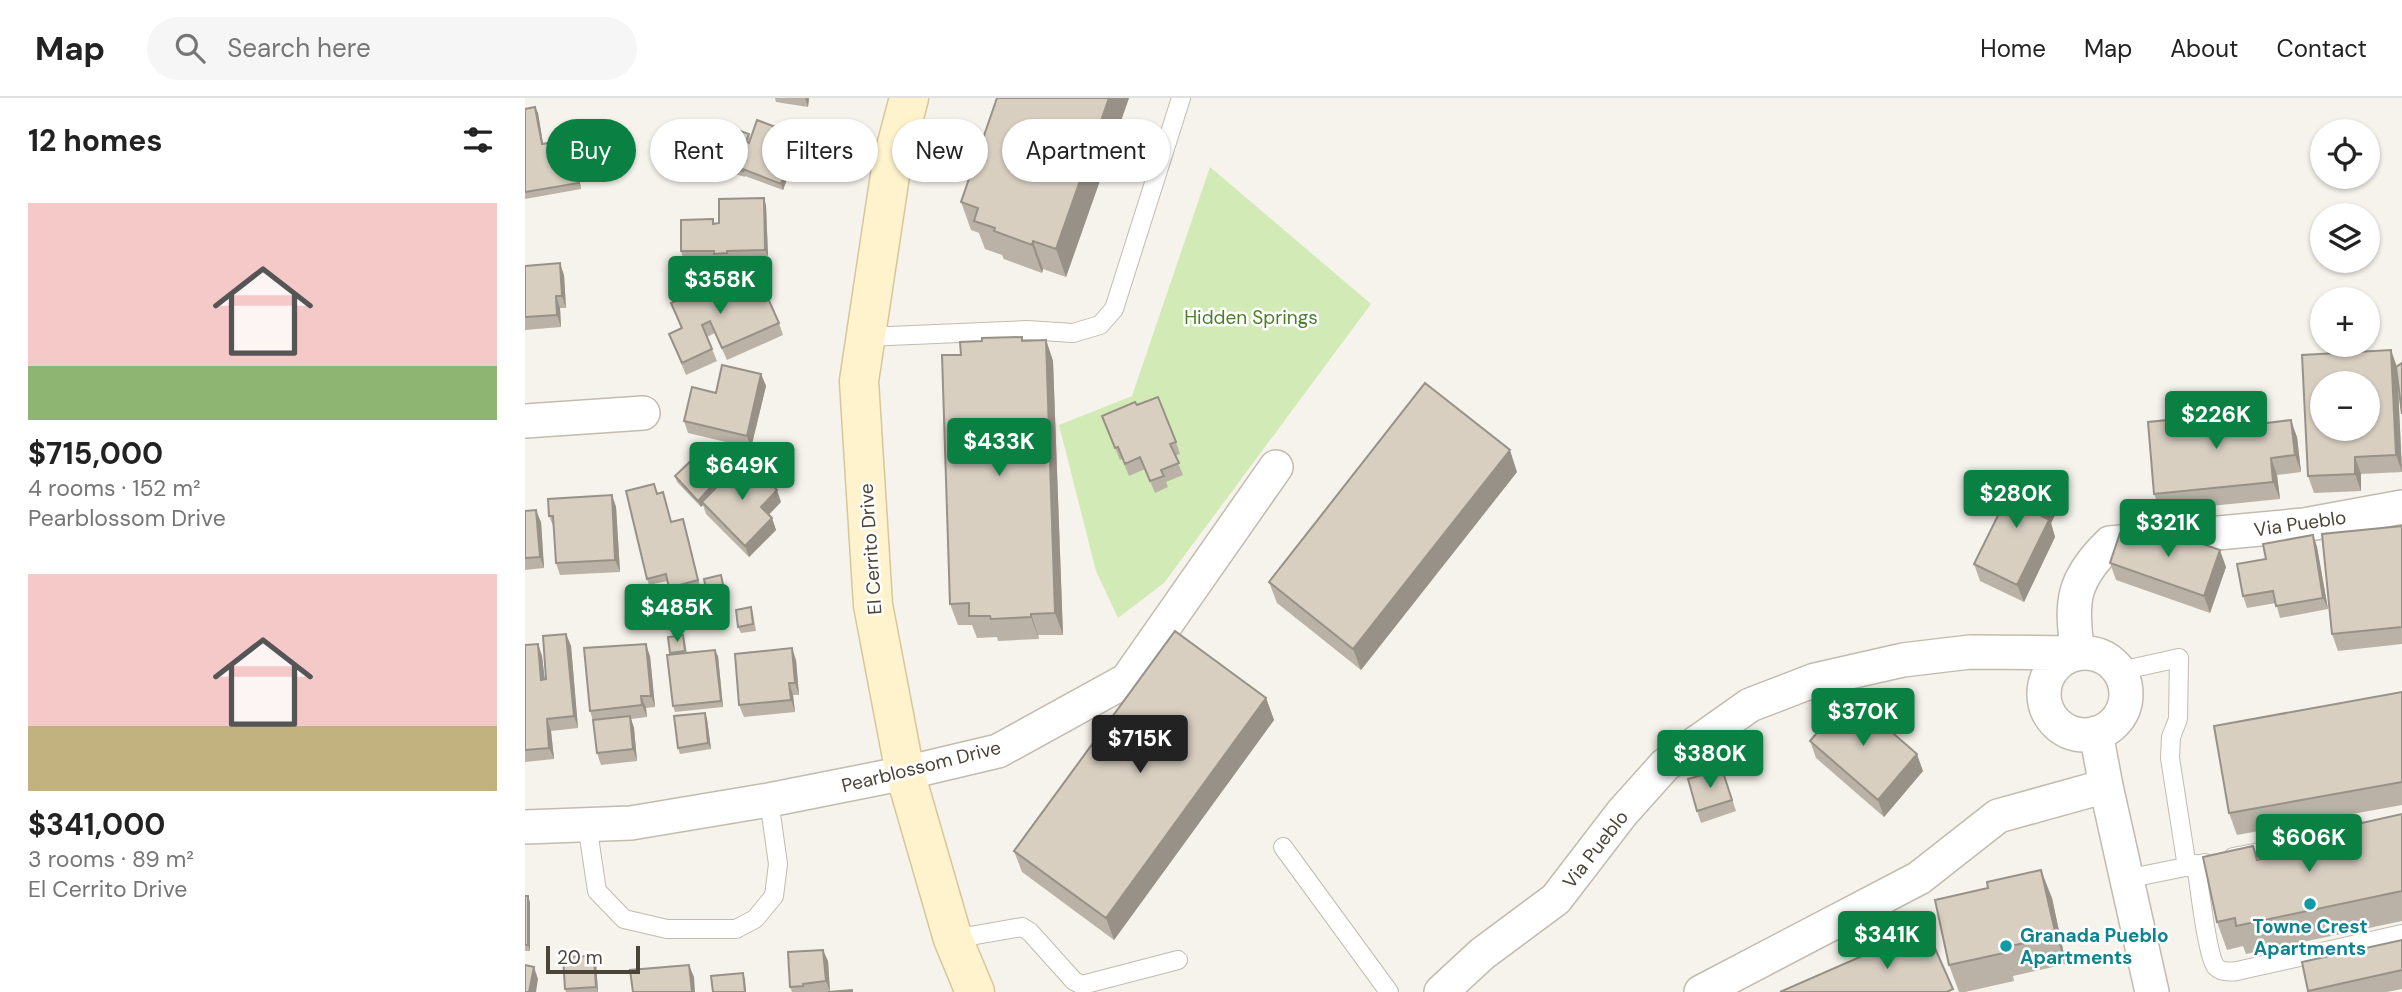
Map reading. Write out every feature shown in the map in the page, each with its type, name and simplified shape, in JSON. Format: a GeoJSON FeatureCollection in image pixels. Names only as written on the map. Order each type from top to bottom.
{"type":"FeatureCollection","features":[{"type":"Feature","properties":{"kind":"street","name":"El Cerrito Drive"},"geometry":{"type":"LineString","coordinates":[[909,98],[893,162],[859,381],[873,605],[905,773],[953,939],[975,992]]}},
{"type":"Feature","properties":{"kind":"street"},"geometry":{"type":"LineString","coordinates":[[525,421],[643,413]]}},
{"type":"Feature","properties":{"kind":"street","name":"Pearblossom Drive"},"geometry":{"type":"LineString","coordinates":[[525,827],[631,822],[769,800],[998,751],[1126,680],[1276,467]]}},
{"type":"Feature","properties":{"kind":"street","name":"Via Pueblo"},"geometry":{"type":"LineString","coordinates":[[2078,653],[2075,590],[2092,561],[2110,543],[2304,525],[2402,507]]}},
{"type":"Feature","properties":{"kind":"street","name":"Via Pueblo"},"geometry":{"type":"LineString","coordinates":[[1441,992],[1482,954],[1556,899],[1622,814],[1665,765],[1749,705],[1815,680],[1903,660],[1971,652],[2094,653],[2109,659],[2120,671]]}},
{"type":"Feature","properties":{"kind":"street"},"geometry":{"type":"LineString","coordinates":[[2078,653],[2063,659],[2051,670],[2045,685],[2045,701],[2051,716],[2062,728],[2077,735],[2108,729],[2120,717],[2126,702],[2120,671]]}},
{"type":"Feature","properties":{"kind":"street"},"geometry":{"type":"LineString","coordinates":[[2096,733],[2152,992]]}},
{"type":"Feature","properties":{"kind":"street"},"geometry":{"type":"LineString","coordinates":[[1701,992],[1919,878],[1998,816],[2106,786]]}},
{"type":"Feature","properties":{"kind":"lane"},"geometry":{"type":"LineString","coordinates":[[866,337],[1027,330],[1073,333],[1100,325],[1114,309],[1181,98]]}},
{"type":"Feature","properties":{"kind":"lane"},"geometry":{"type":"LineString","coordinates":[[2120,671],[2179,658],[2179,719],[2171,737],[2170,758],[2215,965],[2222,970],[2237,971],[2402,934]]}},
{"type":"Feature","properties":{"kind":"lane"},"geometry":{"type":"LineString","coordinates":[[587,824],[597,891],[624,919],[667,929],[736,929],[755,919],[774,896],[778,864],[769,800]]}},
{"type":"Feature","properties":{"kind":"lane"},"geometry":{"type":"LineString","coordinates":[[2126,879],[2363,832]]}},
{"type":"Feature","properties":{"kind":"lane"},"geometry":{"type":"LineString","coordinates":[[1283,847],[1389,992]]}},
{"type":"Feature","properties":{"kind":"lane"},"geometry":{"type":"LineString","coordinates":[[953,939],[1022,927],[1082,985],[1178,960]]}},
{"type":"Feature","properties":{"kind":"green space","name":"Hidden Springs"},"geometry":{"type":"Polygon","coordinates":[[[1210,167],[1371,304],[1164,583],[1118,618],[1096,571],[1059,425],[1132,396],[1210,167]]]}},
{"type":"Feature","properties":{"kind":"building"},"geometry":{"type":"Polygon","coordinates":[[[997,98],[1109,98],[1102,119],[1002,119],[1002,182],[1080,182],[1056,249],[1033,241],[1032,245],[994,231],[995,228],[974,221],[978,208],[961,202],[968,182],[988,182],[988,124],[997,98]]]}},
{"type":"Feature","properties":{"kind":"building"},"geometry":{"type":"Polygon","coordinates":[[[535,107],[542,144],[546,143],[546,182],[579,183],[525,192],[525,109],[535,107]]]}},
{"type":"Feature","properties":{"kind":"building"},"geometry":{"type":"Polygon","coordinates":[[[757,120],[762,122],[762,176],[748,171],[749,143],[757,120]]]}},
{"type":"Feature","properties":{"kind":"building"},"geometry":{"type":"Polygon","coordinates":[[[764,198],[765,250],[714,254],[714,251],[681,251],[681,220],[713,219],[713,224],[719,223],[719,199],[764,198]]]}},
{"type":"Feature","properties":{"kind":"building"},"geometry":{"type":"Polygon","coordinates":[[[560,263],[562,296],[556,296],[557,315],[525,317],[525,266],[560,263]]]}},
{"type":"Feature","properties":{"kind":"building"},"geometry":{"type":"Polygon","coordinates":[[[738,273],[747,294],[763,287],[779,323],[722,348],[710,321],[702,325],[712,349],[682,363],[669,334],[682,328],[671,303],[738,273]]]}},
{"type":"Feature","properties":{"kind":"building"},"geometry":{"type":"Polygon","coordinates":[[[1022,337],[1022,341],[1046,340],[1055,613],[991,619],[990,616],[969,616],[969,603],[950,604],[942,355],[961,355],[960,342],[982,341],[982,338],[1022,337]]]}},
{"type":"Feature","properties":{"kind":"building"},"geometry":{"type":"Polygon","coordinates":[[[2391,350],[2396,455],[2355,457],[2355,474],[2308,476],[2302,355],[2380,357],[2380,351],[2391,350]]]}},
{"type":"Feature","properties":{"kind":"building"},"geometry":{"type":"Polygon","coordinates":[[[2402,363],[2402,414],[2396,367],[2402,363]]]}},
{"type":"Feature","properties":{"kind":"building"},"geometry":{"type":"Polygon","coordinates":[[[722,365],[761,374],[747,436],[684,421],[692,387],[716,393],[722,365]]]}},
{"type":"Feature","properties":{"kind":"building"},"geometry":{"type":"Polygon","coordinates":[[[1425,383],[1510,450],[1353,649],[1269,582],[1425,383]]]}},
{"type":"Feature","properties":{"kind":"building"},"geometry":{"type":"Polygon","coordinates":[[[1158,397],[1176,442],[1170,444],[1179,463],[1161,470],[1164,476],[1150,481],[1140,457],[1125,464],[1118,447],[1115,448],[1102,416],[1135,402],[1137,405],[1158,397]]]}},
{"type":"Feature","properties":{"kind":"building"},"geometry":{"type":"Polygon","coordinates":[[[2258,411],[2259,424],[2291,420],[2295,455],[2271,458],[2273,482],[2154,494],[2148,422],[2258,411]]]}},
{"type":"Feature","properties":{"kind":"building"},"geometry":{"type":"Polygon","coordinates":[[[698,454],[708,464],[716,457],[731,473],[720,484],[717,480],[698,501],[675,476],[698,454]]]}},
{"type":"Feature","properties":{"kind":"building"},"geometry":{"type":"Polygon","coordinates":[[[745,458],[777,490],[761,507],[772,518],[745,546],[702,502],[745,458]]]}},
{"type":"Feature","properties":{"kind":"building"},"geometry":{"type":"Polygon","coordinates":[[[2020,471],[2054,488],[2040,515],[2049,520],[2017,585],[1974,564],[2020,471]]]}},
{"type":"Feature","properties":{"kind":"building"},"geometry":{"type":"Polygon","coordinates":[[[654,484],[657,494],[663,492],[671,522],[683,519],[698,580],[669,588],[666,574],[647,579],[626,491],[654,484]]]}},
{"type":"Feature","properties":{"kind":"building"},"geometry":{"type":"Polygon","coordinates":[[[612,495],[615,560],[556,563],[553,516],[549,516],[548,499],[612,495]]]}},
{"type":"Feature","properties":{"kind":"building"},"geometry":{"type":"Polygon","coordinates":[[[536,510],[540,557],[525,558],[525,511],[536,510]]]}},
{"type":"Feature","properties":{"kind":"building"},"geometry":{"type":"Polygon","coordinates":[[[2152,526],[2220,550],[2204,596],[2110,563],[2120,533],[2146,542],[2152,526]]]}},
{"type":"Feature","properties":{"kind":"building"},"geometry":{"type":"Polygon","coordinates":[[[2402,526],[2402,627],[2332,634],[2322,534],[2402,526]]]}},
{"type":"Feature","properties":{"kind":"building"},"geometry":{"type":"Polygon","coordinates":[[[2313,535],[2323,598],[2276,606],[2273,591],[2243,596],[2237,564],[2266,559],[2263,544],[2313,535]]]}},
{"type":"Feature","properties":{"kind":"building"},"geometry":{"type":"Polygon","coordinates":[[[721,575],[724,590],[707,594],[704,579],[721,575]]]}},
{"type":"Feature","properties":{"kind":"building"},"geometry":{"type":"Polygon","coordinates":[[[751,607],[753,624],[738,627],[736,610],[751,607]]]}},
{"type":"Feature","properties":{"kind":"building"},"geometry":{"type":"Polygon","coordinates":[[[1175,631],[1266,698],[1106,918],[1014,851],[1175,631]]]}},
{"type":"Feature","properties":{"kind":"building"},"geometry":{"type":"Polygon","coordinates":[[[566,634],[574,716],[547,719],[549,748],[525,750],[525,645],[538,644],[541,680],[546,679],[543,636],[566,634]]]}},
{"type":"Feature","properties":{"kind":"building"},"geometry":{"type":"Polygon","coordinates":[[[683,635],[685,651],[670,653],[668,637],[683,635]]]}},
{"type":"Feature","properties":{"kind":"building"},"geometry":{"type":"Polygon","coordinates":[[[646,644],[651,696],[641,696],[642,705],[590,711],[584,648],[646,644]]]}},
{"type":"Feature","properties":{"kind":"building"},"geometry":{"type":"Polygon","coordinates":[[[792,648],[795,683],[789,683],[791,700],[739,705],[735,654],[792,648]]]}},
{"type":"Feature","properties":{"kind":"building"},"geometry":{"type":"Polygon","coordinates":[[[715,650],[721,701],[673,706],[667,655],[715,650]]]}},
{"type":"Feature","properties":{"kind":"building"},"geometry":{"type":"Polygon","coordinates":[[[2402,692],[2402,782],[2229,813],[2214,726],[2402,692]]]}},
{"type":"Feature","properties":{"kind":"building"},"geometry":{"type":"Polygon","coordinates":[[[1849,695],[1917,754],[1878,800],[1810,741],[1849,695]]]}},
{"type":"Feature","properties":{"kind":"building"},"geometry":{"type":"Polygon","coordinates":[[[705,713],[708,743],[678,748],[674,716],[705,713]]]}},
{"type":"Feature","properties":{"kind":"building"},"geometry":{"type":"Polygon","coordinates":[[[630,716],[633,749],[597,753],[593,720],[630,716]]]}},
{"type":"Feature","properties":{"kind":"building"},"geometry":{"type":"Polygon","coordinates":[[[1722,769],[1732,800],[1697,811],[1688,779],[1722,769]]]}},
{"type":"Feature","properties":{"kind":"building"},"geometry":{"type":"Polygon","coordinates":[[[2402,814],[2402,891],[2236,926],[2235,918],[2217,922],[2203,857],[2253,846],[2257,860],[2329,844],[2326,831],[2402,814]]]}},
{"type":"Feature","properties":{"kind":"building"},"geometry":{"type":"Polygon","coordinates":[[[2041,870],[2056,936],[2002,948],[2004,953],[1949,965],[1935,900],[1988,888],[1987,882],[2041,870]]]}},
{"type":"Feature","properties":{"kind":"building"},"geometry":{"type":"Polygon","coordinates":[[[525,896],[528,896],[528,945],[525,945],[525,896]]]}},
{"type":"Feature","properties":{"kind":"building"},"geometry":{"type":"Polygon","coordinates":[[[1926,928],[1953,989],[1947,992],[1780,992],[1926,928]]]}},
{"type":"Feature","properties":{"kind":"building"},"geometry":{"type":"Polygon","coordinates":[[[2402,940],[2402,970],[2308,991],[2302,962],[2402,940]]]}},
{"type":"Feature","properties":{"kind":"building"},"geometry":{"type":"Polygon","coordinates":[[[823,950],[826,981],[790,987],[788,952],[823,950]]]}},
{"type":"Feature","properties":{"kind":"building"},"geometry":{"type":"Polygon","coordinates":[[[594,956],[596,987],[565,989],[563,957],[594,956]]]}},
{"type":"Feature","properties":{"kind":"building"},"geometry":{"type":"Polygon","coordinates":[[[525,965],[534,967],[529,992],[525,992],[525,965]]]}},
{"type":"Feature","properties":{"kind":"building"},"geometry":{"type":"Polygon","coordinates":[[[689,965],[692,992],[633,992],[630,970],[689,965]]]}},
{"type":"Feature","properties":{"kind":"building"},"geometry":{"type":"Polygon","coordinates":[[[743,973],[745,992],[713,992],[711,976],[743,973]]]}},
{"type":"Feature","properties":{"kind":"place","name":"Towne Crest Apartments"},"geometry":{"type":"Point","coordinates":[2310,904]}},
{"type":"Feature","properties":{"kind":"place","name":"Granada Pueblo Apartments"},"geometry":{"type":"Point","coordinates":[2006,946]}}]}
